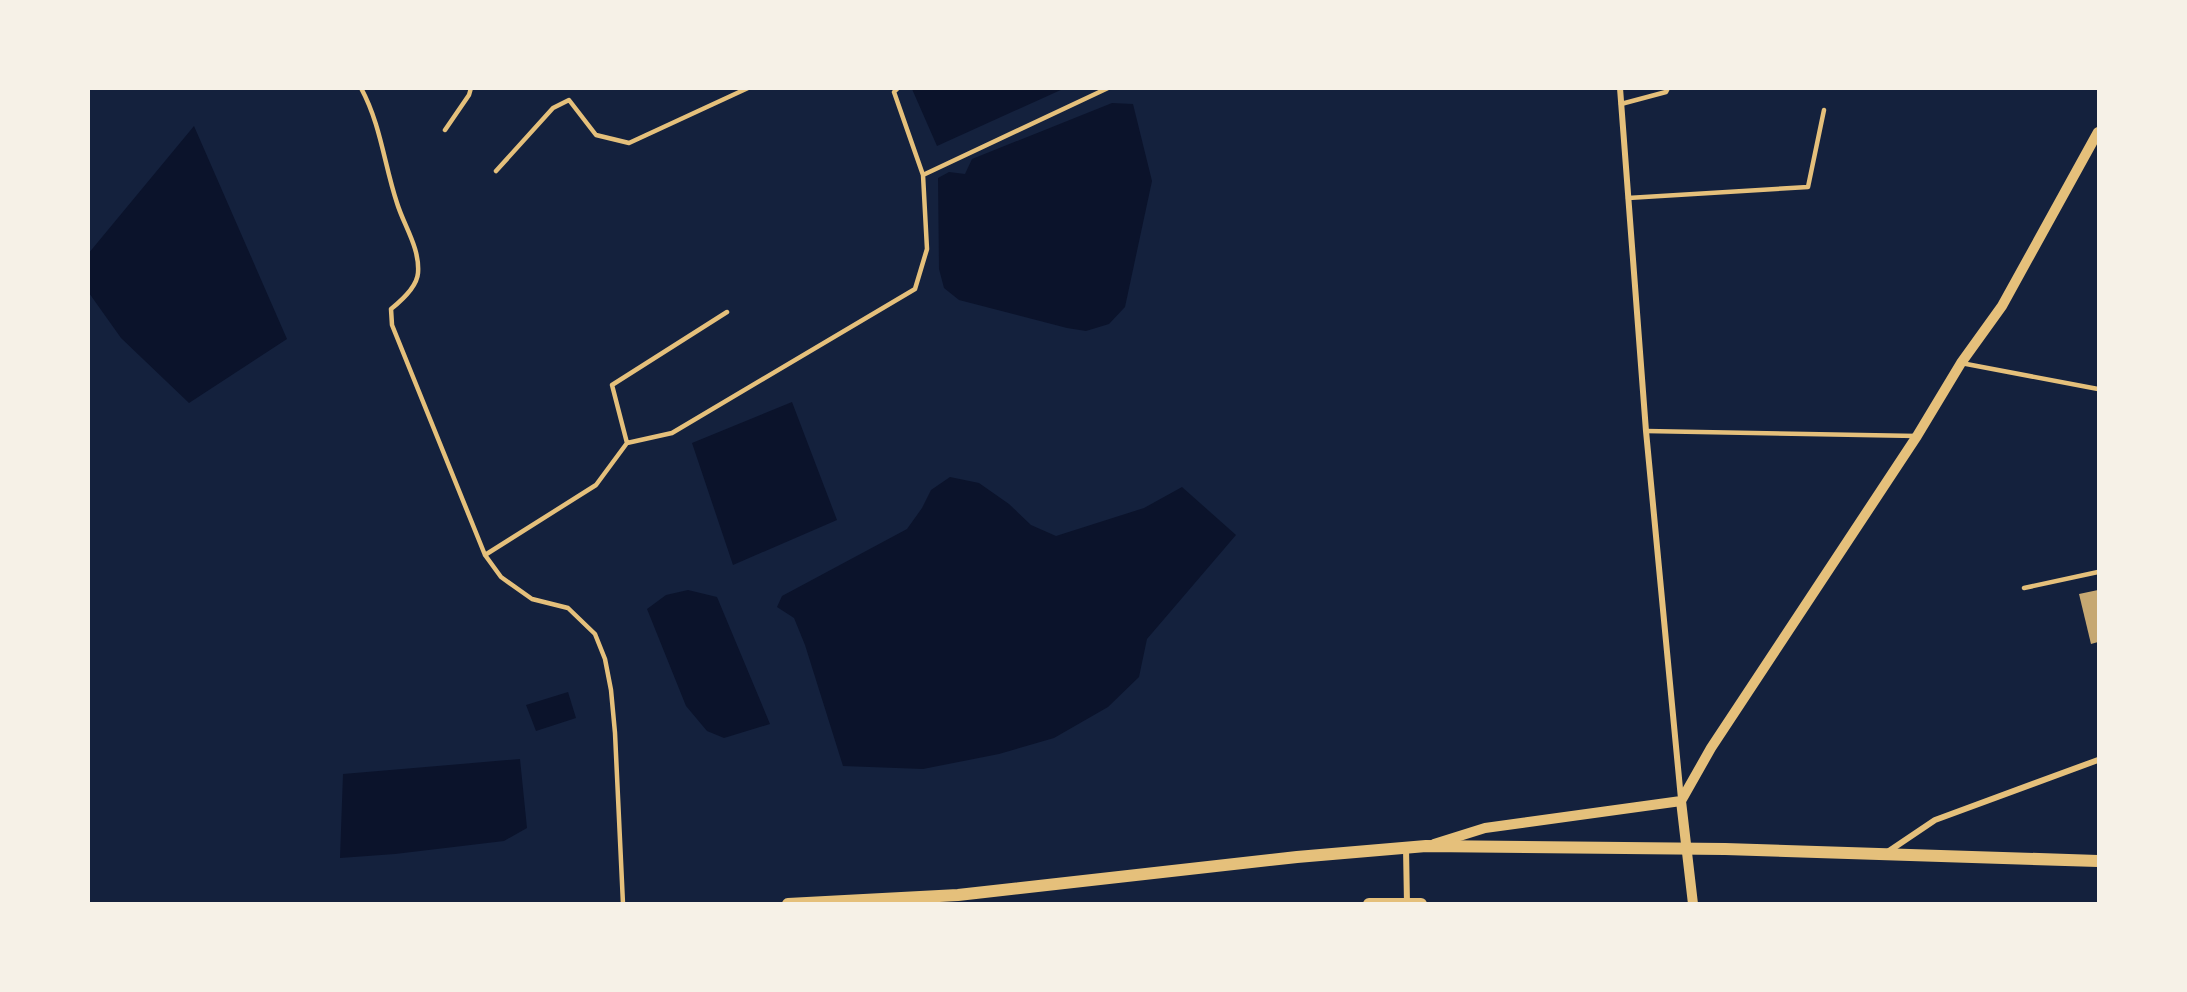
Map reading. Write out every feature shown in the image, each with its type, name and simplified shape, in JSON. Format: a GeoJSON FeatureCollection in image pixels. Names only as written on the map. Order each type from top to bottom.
{"type":"FeatureCollection","features":[{"type":"Feature","properties":{"kind":"main road"},"geometry":{"type":"LineString","coordinates":[[788,903],[935,900],[1297,857],[1426,846],[1686,849],[2098,861]]}},
{"type":"Feature","properties":{"kind":"main road"},"geometry":{"type":"LineString","coordinates":[[1369,903],[1420,903]]}},
{"type":"Feature","properties":{"kind":"street"},"geometry":{"type":"LineString","coordinates":[[1620,88],[1647,431],[1681,801],[1693,903]]}},
{"type":"Feature","properties":{"kind":"street"},"geometry":{"type":"LineString","coordinates":[[1681,801],[1710,748],[1917,436],[1961,363],[2002,306],[2098,132]]}},
{"type":"Feature","properties":{"kind":"street"},"geometry":{"type":"LineString","coordinates":[[1884,854],[1935,820],[2098,760]]}},
{"type":"Feature","properties":{"kind":"street"},"geometry":{"type":"LineString","coordinates":[[1426,846],[1485,828],[1681,801]]}},
{"type":"Feature","properties":{"kind":"street"},"geometry":{"type":"LineString","coordinates":[[1406,848],[1407,903]]}},
{"type":"Feature","properties":{"kind":"lane"},"geometry":{"type":"LineString","coordinates":[[361,88],[372,110],[397,204],[417,253],[418,275],[405,296],[391,309],[392,325],[485,555],[501,577],[532,598],[568,608],[595,634],[605,659],[615,733],[623,903]]}},
{"type":"Feature","properties":{"kind":"lane"},"geometry":{"type":"LineString","coordinates":[[445,130],[469,95],[471,88]]}},
{"type":"Feature","properties":{"kind":"lane"},"geometry":{"type":"LineString","coordinates":[[496,171],[553,108],[569,100],[596,135],[629,142],[748,88]]}},
{"type":"Feature","properties":{"kind":"lane"},"geometry":{"type":"LineString","coordinates":[[485,555],[596,485],[627,443],[672,433],[915,289],[927,249],[923,175],[894,92],[898,88]]}},
{"type":"Feature","properties":{"kind":"lane"},"geometry":{"type":"LineString","coordinates":[[923,175],[1108,88]]}},
{"type":"Feature","properties":{"kind":"lane"},"geometry":{"type":"LineString","coordinates":[[1621,104],[1666,92],[1668,88]]}},
{"type":"Feature","properties":{"kind":"lane"},"geometry":{"type":"LineString","coordinates":[[1628,198],[1808,187],[1824,110]]}},
{"type":"Feature","properties":{"kind":"lane"},"geometry":{"type":"LineString","coordinates":[[627,443],[612,385],[727,312]]}},
{"type":"Feature","properties":{"kind":"lane"},"geometry":{"type":"LineString","coordinates":[[1961,363],[2098,389]]}},
{"type":"Feature","properties":{"kind":"lane"},"geometry":{"type":"LineString","coordinates":[[1647,431],[1917,436]]}},
{"type":"Feature","properties":{"kind":"lane"},"geometry":{"type":"LineString","coordinates":[[2024,588],[2098,572]]}},
{"type":"Feature","properties":{"kind":"water"},"geometry":{"type":"Polygon","coordinates":[[[912,88],[1063,89],[937,146],[912,88]]]}},
{"type":"Feature","properties":{"kind":"water"},"geometry":{"type":"Polygon","coordinates":[[[1112,103],[1133,104],[1152,181],[1125,307],[1109,324],[1086,331],[959,300],[944,288],[939,269],[938,178],[949,172],[965,174],[972,159],[1112,103]]]}},
{"type":"Feature","properties":{"kind":"water"},"geometry":{"type":"Polygon","coordinates":[[[194,126],[287,339],[189,403],[121,338],[89,293],[88,254],[194,126]]]}},
{"type":"Feature","properties":{"kind":"water"},"geometry":{"type":"Polygon","coordinates":[[[792,402],[837,520],[733,565],[692,443],[792,402]]]}},
{"type":"Feature","properties":{"kind":"water"},"geometry":{"type":"Polygon","coordinates":[[[950,477],[979,483],[1009,504],[1031,525],[1056,536],[1144,508],[1182,487],[1236,535],[1147,639],[1139,677],[1108,707],[1054,738],[999,754],[923,769],[843,766],[805,645],[794,618],[777,607],[782,596],[907,529],[931,490],[950,477]]]}},
{"type":"Feature","properties":{"kind":"water"},"geometry":{"type":"Polygon","coordinates":[[[688,590],[717,597],[770,724],[724,738],[707,731],[686,706],[647,609],[666,595],[688,590]]]}},
{"type":"Feature","properties":{"kind":"water"},"geometry":{"type":"Polygon","coordinates":[[[568,692],[576,718],[536,731],[526,705],[568,692]]]}},
{"type":"Feature","properties":{"kind":"water"},"geometry":{"type":"Polygon","coordinates":[[[520,759],[527,828],[504,841],[340,858],[343,774],[520,759]]]}},
{"type":"Feature","properties":{"kind":"building"},"geometry":{"type":"Polygon","coordinates":[[[2098,590],[2098,642],[2091,644],[2079,594],[2098,590]]]}}]}
